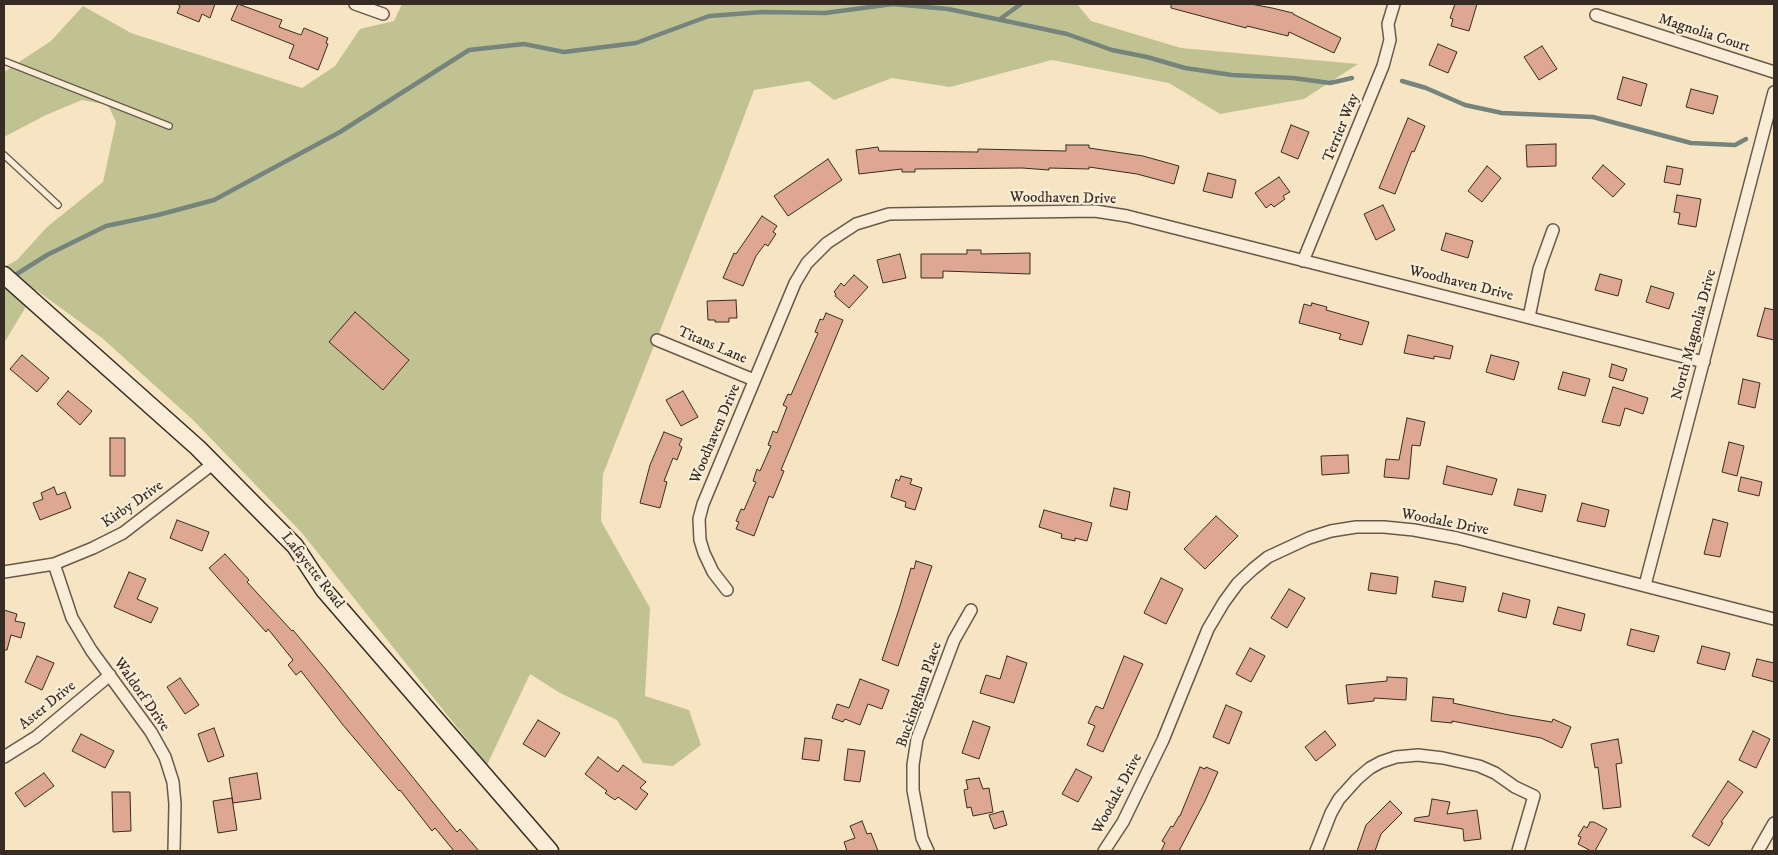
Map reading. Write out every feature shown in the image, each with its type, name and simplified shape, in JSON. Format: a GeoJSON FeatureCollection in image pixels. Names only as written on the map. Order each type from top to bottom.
{"type":"FeatureCollection","features":[{"type":"Feature","properties":{"kind":"main road","name":"Lafayette Road"},"geometry":{"type":"LineString","coordinates":[[4,275],[214,463],[295,546],[324,590],[550,851]]}},
{"type":"Feature","properties":{"kind":"street"},"geometry":{"type":"LineString","coordinates":[[355,4],[383,14]]}},
{"type":"Feature","properties":{"kind":"street","name":"Terrier Way"},"geometry":{"type":"LineString","coordinates":[[1303,260],[1383,66],[1390,40],[1388,24],[1394,4]]}},
{"type":"Feature","properties":{"kind":"street","name":"Magnolia Court"},"geometry":{"type":"LineString","coordinates":[[1596,15],[1774,72]]}},
{"type":"Feature","properties":{"kind":"street","name":"North Magnolia Drive"},"geometry":{"type":"LineString","coordinates":[[1645,585],[1774,92]]}},
{"type":"Feature","properties":{"kind":"street","name":"Woodhaven Drive"},"geometry":{"type":"LineString","coordinates":[[727,590],[713,572],[704,552],[700,540],[699,519],[703,504],[795,283],[806,263],[842,232],[856,224],[889,214],[1095,211],[1127,216],[1704,362]]}},
{"type":"Feature","properties":{"kind":"street"},"geometry":{"type":"LineString","coordinates":[[1529,317],[1539,269],[1554,230]]}},
{"type":"Feature","properties":{"kind":"street","name":"Titans Lane"},"geometry":{"type":"LineString","coordinates":[[657,340],[754,380]]}},
{"type":"Feature","properties":{"kind":"street","name":"Kirby Drive"},"geometry":{"type":"LineString","coordinates":[[4,572],[54,564],[123,533],[214,463]]}},
{"type":"Feature","properties":{"kind":"street","name":"Woodale Drive"},"geometry":{"type":"LineString","coordinates":[[1104,851],[1123,822],[1163,740],[1208,629],[1224,602],[1238,583],[1268,557],[1316,536],[1356,527],[1414,530],[1466,540],[1774,619]]}},
{"type":"Feature","properties":{"kind":"street","name":"Waldorf Drive"},"geometry":{"type":"LineString","coordinates":[[54,564],[72,618],[91,650],[151,732],[165,758],[173,782],[174,851]]}},
{"type":"Feature","properties":{"kind":"street","name":"Buckingham Place"},"geometry":{"type":"LineString","coordinates":[[928,851],[922,838],[913,790],[913,765],[917,739],[954,640],[971,610]]}},
{"type":"Feature","properties":{"kind":"street","name":"Aster Drive"},"geometry":{"type":"LineString","coordinates":[[4,757],[36,737],[110,675]]}},
{"type":"Feature","properties":{"kind":"street"},"geometry":{"type":"LineString","coordinates":[[1316,851],[1331,813],[1339,799],[1357,779],[1381,762],[1396,758],[1418,756],[1443,758],[1480,766],[1534,796],[1518,851]]}},
{"type":"Feature","properties":{"kind":"street"},"geometry":{"type":"LineString","coordinates":[[1758,851],[1774,823]]}},
{"type":"Feature","properties":{"kind":"lane"},"geometry":{"type":"LineString","coordinates":[[4,61],[169,126]]}},
{"type":"Feature","properties":{"kind":"lane"},"geometry":{"type":"LineString","coordinates":[[4,155],[58,205]]}},
{"type":"Feature","properties":{"kind":"green space"},"geometry":{"type":"Polygon","coordinates":[[[402,4],[1077,4],[1091,21],[1181,48],[1358,64],[1304,99],[1220,114],[1169,83],[1052,60],[950,87],[892,78],[834,100],[809,81],[754,90],[603,474],[601,521],[650,608],[645,696],[689,710],[701,745],[673,766],[643,763],[617,720],[560,693],[530,674],[487,765],[302,533],[192,419],[102,338],[36,290],[4,343],[4,267],[17,260],[47,227],[103,182],[116,122],[108,105],[82,100],[46,115],[4,137],[4,72],[51,41],[83,6],[131,33],[302,88],[335,66],[360,29],[394,21],[402,4]]]}},
{"type":"Feature","properties":{"kind":"building"},"geometry":{"type":"Polygon","coordinates":[[[177,4],[215,4],[210,18],[202,14],[199,22],[177,13],[180,6],[177,4]]]}},
{"type":"Feature","properties":{"kind":"building"},"geometry":{"type":"Polygon","coordinates":[[[238,4],[282,20],[279,27],[301,35],[304,28],[328,38],[326,43],[328,44],[318,70],[289,58],[294,45],[231,20],[238,4]]]}},
{"type":"Feature","properties":{"kind":"building"},"geometry":{"type":"Polygon","coordinates":[[[1171,4],[1251,4],[1272,8],[1293,13],[1341,38],[1334,53],[1289,32],[1288,36],[1247,26],[1246,28],[1171,8],[1171,4]]]}},
{"type":"Feature","properties":{"kind":"building"},"geometry":{"type":"Polygon","coordinates":[[[1455,4],[1477,4],[1469,31],[1451,26],[1453,19],[1450,18],[1455,4]]]}},
{"type":"Feature","properties":{"kind":"building"},"geometry":{"type":"Polygon","coordinates":[[[1438,44],[1457,52],[1448,73],[1429,65],[1438,44]]]}},
{"type":"Feature","properties":{"kind":"building"},"geometry":{"type":"Polygon","coordinates":[[[1542,46],[1557,69],[1539,80],[1524,57],[1542,46]]]}},
{"type":"Feature","properties":{"kind":"building"},"geometry":{"type":"Polygon","coordinates":[[[1623,77],[1647,84],[1641,106],[1617,99],[1623,77]]]}},
{"type":"Feature","properties":{"kind":"building"},"geometry":{"type":"Polygon","coordinates":[[[1691,89],[1718,96],[1713,114],[1686,107],[1691,89]]]}},
{"type":"Feature","properties":{"kind":"building"},"geometry":{"type":"Polygon","coordinates":[[[1408,118],[1425,126],[1414,152],[1412,151],[1395,194],[1379,188],[1408,118]]]}},
{"type":"Feature","properties":{"kind":"building"},"geometry":{"type":"Polygon","coordinates":[[[1291,125],[1309,132],[1298,159],[1281,152],[1291,125]]]}},
{"type":"Feature","properties":{"kind":"building"},"geometry":{"type":"Polygon","coordinates":[[[1556,144],[1556,166],[1527,167],[1526,145],[1556,144]]]}},
{"type":"Feature","properties":{"kind":"building"},"geometry":{"type":"Polygon","coordinates":[[[1066,145],[1089,145],[1089,148],[1143,156],[1179,166],[1174,184],[1137,174],[1089,167],[1089,169],[1049,168],[1049,170],[1022,168],[915,169],[915,172],[902,172],[902,169],[859,174],[856,150],[878,147],[879,151],[978,152],[978,149],[1066,151],[1066,145]]]}},
{"type":"Feature","properties":{"kind":"building"},"geometry":{"type":"Polygon","coordinates":[[[828,159],[842,180],[788,216],[774,196],[828,159]]]}},
{"type":"Feature","properties":{"kind":"building"},"geometry":{"type":"Polygon","coordinates":[[[1603,165],[1625,184],[1613,197],[1592,178],[1603,165]]]}},
{"type":"Feature","properties":{"kind":"building"},"geometry":{"type":"Polygon","coordinates":[[[1487,166],[1501,178],[1482,202],[1468,191],[1487,166]]]}},
{"type":"Feature","properties":{"kind":"building"},"geometry":{"type":"Polygon","coordinates":[[[1667,166],[1683,169],[1680,185],[1664,182],[1667,166]]]}},
{"type":"Feature","properties":{"kind":"building"},"geometry":{"type":"Polygon","coordinates":[[[1208,173],[1236,180],[1232,198],[1203,191],[1208,173]]]}},
{"type":"Feature","properties":{"kind":"building"},"geometry":{"type":"Polygon","coordinates":[[[1279,177],[1290,192],[1283,196],[1285,199],[1274,207],[1271,204],[1266,208],[1255,193],[1279,177]]]}},
{"type":"Feature","properties":{"kind":"building"},"geometry":{"type":"Polygon","coordinates":[[[1677,195],[1701,199],[1696,227],[1678,224],[1680,213],[1674,212],[1677,195]]]}},
{"type":"Feature","properties":{"kind":"building"},"geometry":{"type":"Polygon","coordinates":[[[1383,205],[1395,230],[1376,240],[1364,214],[1383,205]]]}},
{"type":"Feature","properties":{"kind":"building"},"geometry":{"type":"Polygon","coordinates":[[[762,216],[777,226],[773,232],[776,234],[768,246],[765,244],[756,256],[743,286],[723,278],[734,253],[736,254],[762,216]]]}},
{"type":"Feature","properties":{"kind":"building"},"geometry":{"type":"Polygon","coordinates":[[[1446,233],[1473,241],[1468,258],[1441,250],[1446,233]]]}},
{"type":"Feature","properties":{"kind":"building"},"geometry":{"type":"Polygon","coordinates":[[[967,250],[981,250],[981,254],[1030,253],[1030,274],[943,271],[943,278],[921,278],[921,254],[967,254],[967,250]]]}},
{"type":"Feature","properties":{"kind":"building"},"geometry":{"type":"Polygon","coordinates":[[[900,254],[906,278],[883,283],[877,260],[900,254]]]}},
{"type":"Feature","properties":{"kind":"building"},"geometry":{"type":"Polygon","coordinates":[[[1600,274],[1622,280],[1618,296],[1595,290],[1600,274]]]}},
{"type":"Feature","properties":{"kind":"building"},"geometry":{"type":"Polygon","coordinates":[[[854,275],[868,287],[849,308],[835,296],[834,292],[841,283],[844,286],[854,275]]]}},
{"type":"Feature","properties":{"kind":"building"},"geometry":{"type":"Polygon","coordinates":[[[1651,286],[1674,293],[1669,309],[1646,302],[1651,286]]]}},
{"type":"Feature","properties":{"kind":"building"},"geometry":{"type":"Polygon","coordinates":[[[736,300],[737,318],[729,318],[729,322],[708,320],[707,301],[736,300]]]}},
{"type":"Feature","properties":{"kind":"building"},"geometry":{"type":"Polygon","coordinates":[[[1312,303],[1327,307],[1326,310],[1369,322],[1362,345],[1339,339],[1341,334],[1299,323],[1304,304],[1311,306],[1312,303]]]}},
{"type":"Feature","properties":{"kind":"building"},"geometry":{"type":"Polygon","coordinates":[[[1765,308],[1774,310],[1774,340],[1757,336],[1765,308]]]}},
{"type":"Feature","properties":{"kind":"building"},"geometry":{"type":"Polygon","coordinates":[[[355,312],[409,360],[383,390],[329,342],[355,312]]]}},
{"type":"Feature","properties":{"kind":"building"},"geometry":{"type":"Polygon","coordinates":[[[826,313],[843,320],[781,470],[784,471],[773,498],[769,496],[754,536],[736,529],[739,522],[736,521],[741,509],[744,510],[756,482],[753,481],[757,469],[760,471],[771,446],[768,445],[773,431],[777,433],[787,407],[783,405],[788,394],[791,395],[818,333],[815,332],[820,319],[823,320],[826,313]]]}},
{"type":"Feature","properties":{"kind":"building"},"geometry":{"type":"Polygon","coordinates":[[[1408,335],[1453,346],[1450,359],[1434,356],[1434,359],[1404,353],[1408,335]]]}},
{"type":"Feature","properties":{"kind":"building"},"geometry":{"type":"Polygon","coordinates":[[[22,355],[49,378],[37,392],[10,369],[22,355]]]}},
{"type":"Feature","properties":{"kind":"building"},"geometry":{"type":"Polygon","coordinates":[[[1491,355],[1519,362],[1514,380],[1486,372],[1491,355]]]}},
{"type":"Feature","properties":{"kind":"building"},"geometry":{"type":"Polygon","coordinates":[[[1612,364],[1627,369],[1623,381],[1609,377],[1612,364]]]}},
{"type":"Feature","properties":{"kind":"building"},"geometry":{"type":"Polygon","coordinates":[[[1563,372],[1590,379],[1585,396],[1558,389],[1563,372]]]}},
{"type":"Feature","properties":{"kind":"building"},"geometry":{"type":"Polygon","coordinates":[[[1743,379],[1760,383],[1755,408],[1738,404],[1743,379]]]}},
{"type":"Feature","properties":{"kind":"building"},"geometry":{"type":"Polygon","coordinates":[[[1613,387],[1648,398],[1643,414],[1625,408],[1620,426],[1602,422],[1613,387]]]}},
{"type":"Feature","properties":{"kind":"building"},"geometry":{"type":"Polygon","coordinates":[[[68,391],[92,411],[80,425],[57,404],[68,391]]]}},
{"type":"Feature","properties":{"kind":"building"},"geometry":{"type":"Polygon","coordinates":[[[683,391],[698,417],[681,426],[666,400],[683,391]]]}},
{"type":"Feature","properties":{"kind":"building"},"geometry":{"type":"Polygon","coordinates":[[[1407,418],[1425,422],[1420,446],[1412,445],[1409,479],[1384,477],[1386,459],[1399,460],[1407,418]]]}},
{"type":"Feature","properties":{"kind":"building"},"geometry":{"type":"Polygon","coordinates":[[[664,432],[682,439],[679,445],[682,447],[677,460],[673,458],[664,481],[667,482],[660,508],[640,503],[650,465],[664,432]]]}},
{"type":"Feature","properties":{"kind":"building"},"geometry":{"type":"Polygon","coordinates":[[[110,438],[125,438],[125,476],[110,476],[110,438]]]}},
{"type":"Feature","properties":{"kind":"building"},"geometry":{"type":"Polygon","coordinates":[[[1729,442],[1744,446],[1737,476],[1722,472],[1729,442]]]}},
{"type":"Feature","properties":{"kind":"building"},"geometry":{"type":"Polygon","coordinates":[[[1348,455],[1349,473],[1322,475],[1321,456],[1348,455]]]}},
{"type":"Feature","properties":{"kind":"building"},"geometry":{"type":"Polygon","coordinates":[[[1447,466],[1497,479],[1492,495],[1443,484],[1447,466]]]}},
{"type":"Feature","properties":{"kind":"building"},"geometry":{"type":"Polygon","coordinates":[[[901,476],[912,479],[910,484],[922,488],[915,510],[905,507],[906,502],[891,497],[896,479],[899,481],[901,476]]]}},
{"type":"Feature","properties":{"kind":"building"},"geometry":{"type":"Polygon","coordinates":[[[1741,477],[1762,482],[1759,496],[1738,491],[1741,477]]]}},
{"type":"Feature","properties":{"kind":"building"},"geometry":{"type":"Polygon","coordinates":[[[54,487],[57,495],[65,492],[71,508],[40,520],[33,503],[43,499],[41,493],[54,487]]]}},
{"type":"Feature","properties":{"kind":"building"},"geometry":{"type":"Polygon","coordinates":[[[1114,488],[1130,492],[1127,510],[1110,506],[1114,488]]]}},
{"type":"Feature","properties":{"kind":"building"},"geometry":{"type":"Polygon","coordinates":[[[1518,489],[1546,495],[1542,512],[1514,505],[1518,489]]]}},
{"type":"Feature","properties":{"kind":"building"},"geometry":{"type":"Polygon","coordinates":[[[1582,503],[1609,510],[1605,527],[1577,521],[1582,503]]]}},
{"type":"Feature","properties":{"kind":"building"},"geometry":{"type":"Polygon","coordinates":[[[1044,510],[1092,523],[1087,541],[1075,538],[1075,541],[1061,538],[1062,534],[1039,527],[1044,510]]]}},
{"type":"Feature","properties":{"kind":"building"},"geometry":{"type":"Polygon","coordinates":[[[1216,516],[1238,536],[1205,569],[1184,549],[1216,516]]]}},
{"type":"Feature","properties":{"kind":"building"},"geometry":{"type":"Polygon","coordinates":[[[1713,519],[1728,523],[1720,557],[1704,554],[1713,519]]]}},
{"type":"Feature","properties":{"kind":"building"},"geometry":{"type":"Polygon","coordinates":[[[177,520],[209,532],[202,551],[170,538],[177,520]]]}},
{"type":"Feature","properties":{"kind":"building"},"geometry":{"type":"Polygon","coordinates":[[[225,554],[249,580],[247,582],[293,630],[457,832],[460,829],[479,851],[454,851],[435,828],[432,831],[400,790],[343,725],[301,671],[296,675],[288,665],[293,660],[268,629],[266,632],[209,568],[225,554]]]}},
{"type":"Feature","properties":{"kind":"building"},"geometry":{"type":"Polygon","coordinates":[[[916,561],[932,566],[898,666],[882,660],[911,568],[914,569],[916,561]]]}},
{"type":"Feature","properties":{"kind":"building"},"geometry":{"type":"Polygon","coordinates":[[[129,572],[146,579],[137,599],[158,608],[151,623],[114,607],[129,572]]]}},
{"type":"Feature","properties":{"kind":"building"},"geometry":{"type":"Polygon","coordinates":[[[1371,573],[1398,577],[1396,594],[1368,590],[1371,573]]]}},
{"type":"Feature","properties":{"kind":"building"},"geometry":{"type":"Polygon","coordinates":[[[1161,578],[1183,589],[1166,624],[1144,613],[1161,578]]]}},
{"type":"Feature","properties":{"kind":"building"},"geometry":{"type":"Polygon","coordinates":[[[1435,581],[1466,587],[1463,602],[1432,597],[1435,581]]]}},
{"type":"Feature","properties":{"kind":"building"},"geometry":{"type":"Polygon","coordinates":[[[1289,589],[1305,598],[1287,628],[1271,618],[1289,589]]]}},
{"type":"Feature","properties":{"kind":"building"},"geometry":{"type":"Polygon","coordinates":[[[1503,593],[1530,600],[1526,618],[1498,611],[1503,593]]]}},
{"type":"Feature","properties":{"kind":"building"},"geometry":{"type":"Polygon","coordinates":[[[1558,607],[1585,614],[1581,631],[1553,624],[1558,607]]]}},
{"type":"Feature","properties":{"kind":"building"},"geometry":{"type":"Polygon","coordinates":[[[4,610],[17,614],[15,621],[25,623],[21,638],[11,635],[7,650],[4,650],[4,610]]]}},
{"type":"Feature","properties":{"kind":"building"},"geometry":{"type":"Polygon","coordinates":[[[1631,629],[1659,636],[1654,652],[1627,645],[1631,629]]]}},
{"type":"Feature","properties":{"kind":"building"},"geometry":{"type":"Polygon","coordinates":[[[1702,646],[1730,653],[1725,670],[1697,663],[1702,646]]]}},
{"type":"Feature","properties":{"kind":"building"},"geometry":{"type":"Polygon","coordinates":[[[1250,648],[1265,656],[1251,682],[1236,674],[1250,648]]]}},
{"type":"Feature","properties":{"kind":"building"},"geometry":{"type":"Polygon","coordinates":[[[37,656],[54,663],[42,690],[25,682],[37,656]]]}},
{"type":"Feature","properties":{"kind":"building"},"geometry":{"type":"Polygon","coordinates":[[[1007,656],[1027,663],[1014,703],[980,693],[986,675],[1000,679],[1007,656]]]}},
{"type":"Feature","properties":{"kind":"building"},"geometry":{"type":"Polygon","coordinates":[[[1124,656],[1143,664],[1103,752],[1087,745],[1095,726],[1088,723],[1096,706],[1103,709],[1124,656]]]}},
{"type":"Feature","properties":{"kind":"building"},"geometry":{"type":"Polygon","coordinates":[[[1757,659],[1774,663],[1774,682],[1752,676],[1757,659]]]}},
{"type":"Feature","properties":{"kind":"building"},"geometry":{"type":"Polygon","coordinates":[[[1387,677],[1407,678],[1406,700],[1374,698],[1374,701],[1348,704],[1346,685],[1387,681],[1387,677]]]}},
{"type":"Feature","properties":{"kind":"building"},"geometry":{"type":"Polygon","coordinates":[[[180,678],[199,705],[185,714],[167,687],[180,678]]]}},
{"type":"Feature","properties":{"kind":"building"},"geometry":{"type":"Polygon","coordinates":[[[860,679],[889,690],[882,709],[868,704],[860,725],[845,719],[843,722],[832,718],[837,704],[849,708],[860,679]]]}},
{"type":"Feature","properties":{"kind":"building"},"geometry":{"type":"Polygon","coordinates":[[[1433,697],[1454,699],[1453,703],[1509,715],[1552,722],[1553,719],[1571,727],[1562,748],[1541,738],[1452,721],[1452,723],[1431,721],[1433,697]]]}},
{"type":"Feature","properties":{"kind":"building"},"geometry":{"type":"Polygon","coordinates":[[[1226,705],[1242,712],[1229,744],[1213,737],[1226,705]]]}},
{"type":"Feature","properties":{"kind":"building"},"geometry":{"type":"Polygon","coordinates":[[[538,720],[560,733],[545,757],[523,744],[538,720]]]}},
{"type":"Feature","properties":{"kind":"building"},"geometry":{"type":"Polygon","coordinates":[[[973,721],[990,727],[979,759],[962,753],[973,721]]]}},
{"type":"Feature","properties":{"kind":"building"},"geometry":{"type":"Polygon","coordinates":[[[214,728],[224,756],[208,762],[198,734],[214,728]]]}},
{"type":"Feature","properties":{"kind":"building"},"geometry":{"type":"Polygon","coordinates":[[[1325,731],[1336,745],[1316,761],[1305,747],[1325,731]]]}},
{"type":"Feature","properties":{"kind":"building"},"geometry":{"type":"Polygon","coordinates":[[[1753,731],[1770,739],[1756,768],[1739,760],[1753,731]]]}},
{"type":"Feature","properties":{"kind":"building"},"geometry":{"type":"Polygon","coordinates":[[[81,734],[114,751],[105,768],[72,751],[81,734]]]}},
{"type":"Feature","properties":{"kind":"building"},"geometry":{"type":"Polygon","coordinates":[[[805,738],[822,740],[819,761],[802,759],[805,738]]]}},
{"type":"Feature","properties":{"kind":"building"},"geometry":{"type":"Polygon","coordinates":[[[1618,739],[1622,763],[1616,764],[1621,807],[1603,809],[1598,767],[1595,768],[1591,744],[1618,739]]]}},
{"type":"Feature","properties":{"kind":"building"},"geometry":{"type":"Polygon","coordinates":[[[848,749],[865,751],[860,782],[844,780],[848,749]]]}},
{"type":"Feature","properties":{"kind":"building"},"geometry":{"type":"Polygon","coordinates":[[[598,757],[618,772],[623,765],[646,782],[640,788],[648,794],[636,810],[618,797],[615,800],[605,793],[607,791],[585,774],[598,757]]]}},
{"type":"Feature","properties":{"kind":"building"},"geometry":{"type":"Polygon","coordinates":[[[1200,767],[1205,769],[1206,767],[1218,772],[1205,801],[1179,851],[1161,851],[1165,843],[1162,841],[1180,816],[1200,767]]]}},
{"type":"Feature","properties":{"kind":"building"},"geometry":{"type":"Polygon","coordinates":[[[1076,769],[1092,777],[1078,802],[1062,794],[1076,769]]]}},
{"type":"Feature","properties":{"kind":"building"},"geometry":{"type":"Polygon","coordinates":[[[44,773],[54,786],[25,807],[15,793],[44,773]]]}},
{"type":"Feature","properties":{"kind":"building"},"geometry":{"type":"Polygon","coordinates":[[[257,773],[261,799],[233,803],[229,778],[257,773]]]}},
{"type":"Feature","properties":{"kind":"building"},"geometry":{"type":"Polygon","coordinates":[[[979,778],[983,789],[989,788],[993,812],[973,816],[971,807],[967,808],[964,790],[968,789],[966,780],[979,778]]]}},
{"type":"Feature","properties":{"kind":"building"},"geometry":{"type":"Polygon","coordinates":[[[1728,781],[1743,792],[1721,822],[1723,823],[1709,846],[1692,836],[1728,781]]]}},
{"type":"Feature","properties":{"kind":"building"},"geometry":{"type":"Polygon","coordinates":[[[112,792],[130,792],[131,831],[113,832],[112,792]]]}},
{"type":"Feature","properties":{"kind":"building"},"geometry":{"type":"Polygon","coordinates":[[[232,798],[237,830],[218,833],[213,801],[232,798]]]}},
{"type":"Feature","properties":{"kind":"building"},"geometry":{"type":"Polygon","coordinates":[[[1432,799],[1450,802],[1447,814],[1477,810],[1481,839],[1464,841],[1463,829],[1414,821],[1415,818],[1429,816],[1432,799]]]}},
{"type":"Feature","properties":{"kind":"building"},"geometry":{"type":"Polygon","coordinates":[[[1390,801],[1402,813],[1381,834],[1375,851],[1357,851],[1366,825],[1390,801]]]}},
{"type":"Feature","properties":{"kind":"building"},"geometry":{"type":"Polygon","coordinates":[[[1003,811],[1007,825],[994,829],[989,815],[1003,811]]]}},
{"type":"Feature","properties":{"kind":"building"},"geometry":{"type":"Polygon","coordinates":[[[862,821],[867,834],[871,833],[878,851],[847,851],[844,842],[855,838],[850,826],[862,821]]]}},
{"type":"Feature","properties":{"kind":"building"},"geometry":{"type":"Polygon","coordinates":[[[1590,822],[1594,822],[1607,829],[1595,851],[1591,851],[1578,844],[1581,837],[1578,836],[1584,826],[1587,828],[1590,822]]]}},
{"type":"Feature","properties":{"kind":"waterway"},"geometry":{"type":"LineString","coordinates":[[12,277],[47,255],[106,226],[214,200],[340,132],[469,50],[524,44],[564,52],[636,43],[709,16],[763,12],[825,13],[893,4],[948,9],[1067,34],[1112,50],[1147,57],[1185,68],[1232,75],[1293,78],[1330,83],[1352,78]]}},
{"type":"Feature","properties":{"kind":"waterway"},"geometry":{"type":"LineString","coordinates":[[1000,19],[1021,4]]}},
{"type":"Feature","properties":{"kind":"waterway"},"geometry":{"type":"LineString","coordinates":[[1402,81],[1426,88],[1465,105],[1502,113],[1593,117],[1691,143],[1735,145],[1746,139]]}}]}
